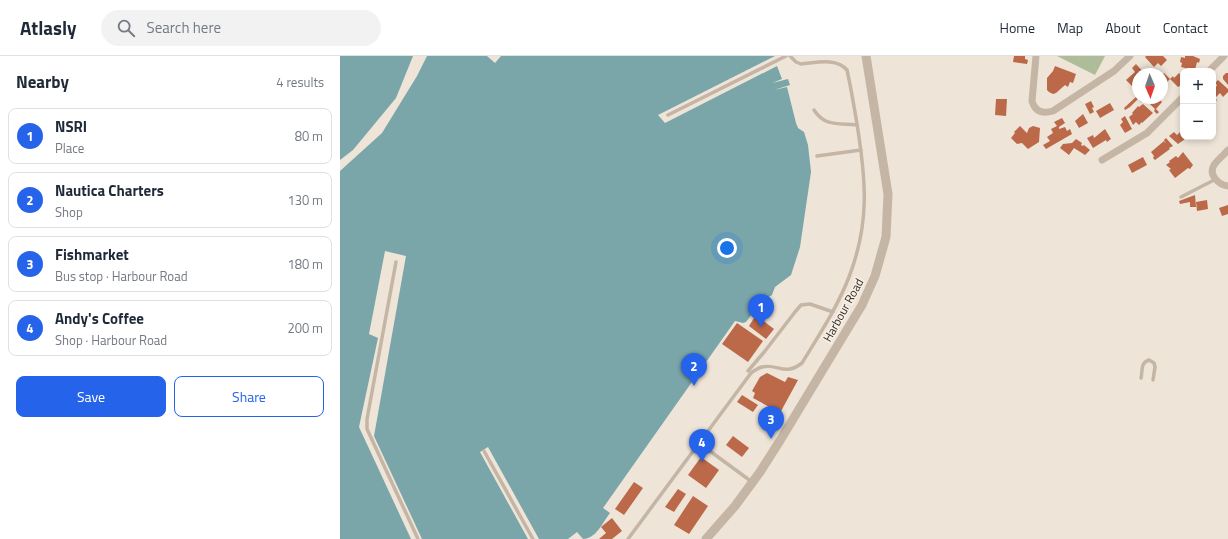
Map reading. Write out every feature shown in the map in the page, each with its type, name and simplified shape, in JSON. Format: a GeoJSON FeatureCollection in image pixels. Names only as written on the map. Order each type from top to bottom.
{"type":"FeatureCollection","features":[{"type":"Feature","properties":{"kind":"street","name":"Harbour Road"},"geometry":{"type":"LineString","coordinates":[[706,539],[736,506],[781,439],[862,305],[875,276],[883,249],[887,226],[888,194],[866,56]]}},
{"type":"Feature","properties":{"kind":"street"},"geometry":{"type":"LineString","coordinates":[[1036,56],[1032,101],[1033,107],[1039,112],[1047,112],[1053,110],[1092,86],[1114,71],[1130,56]]}},
{"type":"Feature","properties":{"kind":"street"},"geometry":{"type":"LineString","coordinates":[[1212,68],[1224,56]]}},
{"type":"Feature","properties":{"kind":"street"},"geometry":{"type":"LineString","coordinates":[[1102,160],[1147,133],[1180,100]]}},
{"type":"Feature","properties":{"kind":"street"},"geometry":{"type":"LineString","coordinates":[[1228,150],[1214,165],[1213,171],[1216,179],[1221,184],[1228,186]]}},
{"type":"Feature","properties":{"kind":"lane"},"geometry":{"type":"LineString","coordinates":[[668,115],[786,56]]}},
{"type":"Feature","properties":{"kind":"lane"},"geometry":{"type":"LineString","coordinates":[[630,538],[751,373],[767,366],[784,370],[798,366],[802,363],[832,312],[849,277],[862,232],[865,189],[861,150],[847,70],[844,66],[836,63],[800,64],[790,56]]}},
{"type":"Feature","properties":{"kind":"lane"},"geometry":{"type":"LineString","coordinates":[[814,110],[818,117],[824,121],[857,125]]}},
{"type":"Feature","properties":{"kind":"lane"},"geometry":{"type":"LineString","coordinates":[[817,156],[861,150]]}},
{"type":"Feature","properties":{"kind":"lane"},"geometry":{"type":"LineString","coordinates":[[1181,197],[1216,179]]}},
{"type":"Feature","properties":{"kind":"lane"},"geometry":{"type":"LineString","coordinates":[[396,262],[367,419],[367,429],[418,539]]}},
{"type":"Feature","properties":{"kind":"lane"},"geometry":{"type":"LineString","coordinates":[[748,371],[801,305],[810,304],[832,312]]}},
{"type":"Feature","properties":{"kind":"lane"},"geometry":{"type":"LineString","coordinates":[[1141,378],[1142,365],[1149,360],[1154,363],[1156,367],[1153,380]]}},
{"type":"Feature","properties":{"kind":"lane"},"geometry":{"type":"LineString","coordinates":[[699,443],[752,483]]}},
{"type":"Feature","properties":{"kind":"lane"},"geometry":{"type":"LineString","coordinates":[[484,451],[533,539]]}},
{"type":"Feature","properties":{"kind":"green space"},"geometry":{"type":"Polygon","coordinates":[[[1057,56],[1105,56],[1095,75],[1057,56]]]}},
{"type":"Feature","properties":{"kind":"water"},"geometry":{"type":"Polygon","coordinates":[[[340,56],[413,56],[396,98],[353,150],[340,160],[340,56]]]}},
{"type":"Feature","properties":{"kind":"water"},"geometry":{"type":"Polygon","coordinates":[[[427,56],[487,56],[495,63],[501,56],[775,56],[658,115],[665,123],[777,66],[782,79],[772,83],[788,79],[790,85],[774,90],[787,87],[796,123],[798,128],[804,132],[808,145],[811,172],[800,247],[791,275],[775,287],[772,295],[762,301],[746,322],[743,323],[735,321],[603,508],[610,513],[595,533],[588,538],[583,539],[577,532],[568,539],[539,539],[488,447],[480,452],[528,539],[422,539],[374,436],[406,256],[385,251],[369,334],[378,338],[359,427],[411,539],[340,539],[340,171],[382,133],[417,76],[427,56]]]}},
{"type":"Feature","properties":{"kind":"building"},"geometry":{"type":"Polygon","coordinates":[[[1014,56],[1025,56],[1025,59],[1028,60],[1027,64],[1013,62],[1014,56]]]}},
{"type":"Feature","properties":{"kind":"building"},"geometry":{"type":"Polygon","coordinates":[[[1163,56],[1167,60],[1161,66],[1158,63],[1154,67],[1145,57],[1163,56]]]}},
{"type":"Feature","properties":{"kind":"building"},"geometry":{"type":"Polygon","coordinates":[[[1185,56],[1193,56],[1200,59],[1199,63],[1197,62],[1196,68],[1185,68],[1181,67],[1182,63],[1180,62],[1181,57],[1185,58],[1185,56]]]}},
{"type":"Feature","properties":{"kind":"building"},"geometry":{"type":"Polygon","coordinates":[[[1136,64],[1140,68],[1132,68],[1136,64]]]}},
{"type":"Feature","properties":{"kind":"building"},"geometry":{"type":"Polygon","coordinates":[[[1055,66],[1076,74],[1073,83],[1070,82],[1068,87],[1065,85],[1053,94],[1047,90],[1047,78],[1055,66]]]}},
{"type":"Feature","properties":{"kind":"building"},"geometry":{"type":"Polygon","coordinates":[[[1179,73],[1180,74],[1180,86],[1178,87],[1170,79],[1173,76],[1174,78],[1179,73]]]}},
{"type":"Feature","properties":{"kind":"building"},"geometry":{"type":"Polygon","coordinates":[[[1228,73],[1228,85],[1223,79],[1223,76],[1228,73]]]}},
{"type":"Feature","properties":{"kind":"building"},"geometry":{"type":"Polygon","coordinates":[[[1132,75],[1132,86],[1126,80],[1132,75]]]}},
{"type":"Feature","properties":{"kind":"building"},"geometry":{"type":"Polygon","coordinates":[[[1218,80],[1228,89],[1228,92],[1223,97],[1220,93],[1216,97],[1216,82],[1218,80]]]}},
{"type":"Feature","properties":{"kind":"building"},"geometry":{"type":"Polygon","coordinates":[[[996,99],[1007,99],[1006,116],[995,115],[996,99]]]}},
{"type":"Feature","properties":{"kind":"building"},"geometry":{"type":"Polygon","coordinates":[[[1091,101],[1094,107],[1092,108],[1094,112],[1090,114],[1085,104],[1091,101]]]}},
{"type":"Feature","properties":{"kind":"building"},"geometry":{"type":"Polygon","coordinates":[[[1132,101],[1133,104],[1130,107],[1125,110],[1124,108],[1132,101]]]}},
{"type":"Feature","properties":{"kind":"building"},"geometry":{"type":"Polygon","coordinates":[[[1110,103],[1114,110],[1100,118],[1096,111],[1110,103]]]}},
{"type":"Feature","properties":{"kind":"building"},"geometry":{"type":"Polygon","coordinates":[[[1143,104],[1153,113],[1139,125],[1136,122],[1133,125],[1129,117],[1138,106],[1139,107],[1143,104]]]}},
{"type":"Feature","properties":{"kind":"building"},"geometry":{"type":"Polygon","coordinates":[[[1150,104],[1160,104],[1156,109],[1159,112],[1157,114],[1154,111],[1155,109],[1150,104]]]}},
{"type":"Feature","properties":{"kind":"building"},"geometry":{"type":"Polygon","coordinates":[[[1083,114],[1088,123],[1079,128],[1075,121],[1083,114]]]}},
{"type":"Feature","properties":{"kind":"building"},"geometry":{"type":"Polygon","coordinates":[[[1125,116],[1132,129],[1125,133],[1120,125],[1123,122],[1121,119],[1125,116]]]}},
{"type":"Feature","properties":{"kind":"building"},"geometry":{"type":"Polygon","coordinates":[[[1062,118],[1065,123],[1059,127],[1059,129],[1065,127],[1067,131],[1070,129],[1072,134],[1046,149],[1043,145],[1050,141],[1047,137],[1053,133],[1051,129],[1057,126],[1054,122],[1062,118]]]}},
{"type":"Feature","properties":{"kind":"building"},"geometry":{"type":"Polygon","coordinates":[[[1020,126],[1027,133],[1029,128],[1033,126],[1040,128],[1039,142],[1028,149],[1022,143],[1017,144],[1011,138],[1020,126]]]}},
{"type":"Feature","properties":{"kind":"building"},"geometry":{"type":"Polygon","coordinates":[[[1105,129],[1111,139],[1107,142],[1106,140],[1093,148],[1087,138],[1093,135],[1094,138],[1105,129]]]}},
{"type":"Feature","properties":{"kind":"building"},"geometry":{"type":"Polygon","coordinates":[[[1174,132],[1177,135],[1180,132],[1180,140],[1184,140],[1178,144],[1169,136],[1174,132]]]}},
{"type":"Feature","properties":{"kind":"building"},"geometry":{"type":"Polygon","coordinates":[[[1166,138],[1173,146],[1155,160],[1151,152],[1164,141],[1166,144],[1164,140],[1166,138]]]}},
{"type":"Feature","properties":{"kind":"building"},"geometry":{"type":"Polygon","coordinates":[[[1076,139],[1082,143],[1081,145],[1084,145],[1090,150],[1085,155],[1074,148],[1069,155],[1060,148],[1063,144],[1072,143],[1076,139]]]}},
{"type":"Feature","properties":{"kind":"building"},"geometry":{"type":"Polygon","coordinates":[[[1183,152],[1193,165],[1190,169],[1188,168],[1175,178],[1169,170],[1171,169],[1166,165],[1176,156],[1178,158],[1183,152]]]}},
{"type":"Feature","properties":{"kind":"building"},"geometry":{"type":"Polygon","coordinates":[[[1143,157],[1147,165],[1132,173],[1128,165],[1143,157]]]}},
{"type":"Feature","properties":{"kind":"building"},"geometry":{"type":"Polygon","coordinates":[[[1195,195],[1196,207],[1190,207],[1190,202],[1180,204],[1179,201],[1195,195]]]}},
{"type":"Feature","properties":{"kind":"building"},"geometry":{"type":"Polygon","coordinates":[[[1207,200],[1208,209],[1197,211],[1196,202],[1207,200]]]}},
{"type":"Feature","properties":{"kind":"building"},"geometry":{"type":"Polygon","coordinates":[[[1228,205],[1228,214],[1222,216],[1219,208],[1228,205]]]}},
{"type":"Feature","properties":{"kind":"building"},"geometry":{"type":"Polygon","coordinates":[[[756,315],[774,329],[766,339],[749,326],[756,315]]]}},
{"type":"Feature","properties":{"kind":"building"},"geometry":{"type":"Polygon","coordinates":[[[737,323],[763,341],[748,362],[722,344],[737,323]]]}},
{"type":"Feature","properties":{"kind":"building"},"geometry":{"type":"Polygon","coordinates":[[[767,373],[785,382],[788,377],[798,380],[780,413],[753,398],[755,393],[752,391],[760,377],[767,373]]]}},
{"type":"Feature","properties":{"kind":"building"},"geometry":{"type":"Polygon","coordinates":[[[742,395],[758,405],[753,412],[737,402],[742,395]]]}},
{"type":"Feature","properties":{"kind":"building"},"geometry":{"type":"Polygon","coordinates":[[[733,436],[749,448],[742,457],[726,445],[733,436]]]}},
{"type":"Feature","properties":{"kind":"building"},"geometry":{"type":"Polygon","coordinates":[[[701,457],[719,470],[706,488],[688,475],[701,457]]]}},
{"type":"Feature","properties":{"kind":"building"},"geometry":{"type":"Polygon","coordinates":[[[634,482],[643,488],[624,515],[615,509],[634,482]]]}},
{"type":"Feature","properties":{"kind":"building"},"geometry":{"type":"Polygon","coordinates":[[[678,489],[686,494],[674,512],[665,507],[678,489]]]}},
{"type":"Feature","properties":{"kind":"building"},"geometry":{"type":"Polygon","coordinates":[[[693,496],[708,506],[689,534],[674,525],[693,496]]]}},
{"type":"Feature","properties":{"kind":"building"},"geometry":{"type":"Polygon","coordinates":[[[612,518],[622,531],[612,539],[599,539],[606,533],[601,527],[612,518]]]}},
{"type":"Feature","properties":{"kind":"place","name":"NSRI"},"geometry":{"type":"Point","coordinates":[761,327]}},
{"type":"Feature","properties":{"kind":"place","name":"Nautica Charters"},"geometry":{"type":"Point","coordinates":[694,386]}},
{"type":"Feature","properties":{"kind":"place","name":"Fishmarket"},"geometry":{"type":"Point","coordinates":[771,439]}},
{"type":"Feature","properties":{"kind":"place","name":"Andy's Coffee"},"geometry":{"type":"Point","coordinates":[702,462]}}]}
